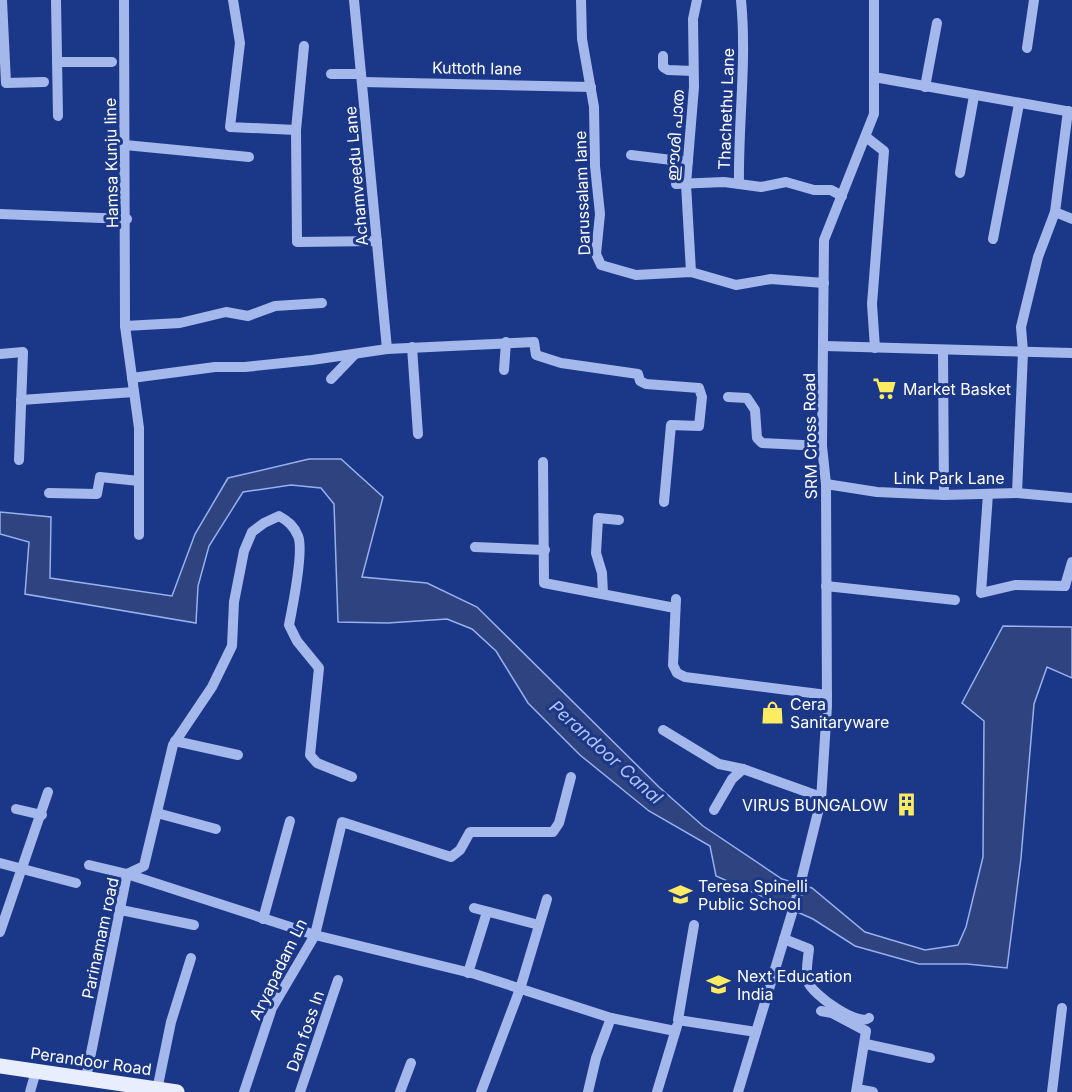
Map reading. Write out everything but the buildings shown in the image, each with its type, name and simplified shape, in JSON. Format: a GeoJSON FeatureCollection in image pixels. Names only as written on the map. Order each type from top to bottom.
{"type":"FeatureCollection","features":[{"type":"Feature","properties":{"kind":"main road","name":"Perandoor Road"},"geometry":{"type":"LineString","coordinates":[[0,1066],[86,1078],[114,1087],[177,1092]]}},
{"type":"Feature","properties":{"kind":"street"},"geometry":{"type":"LineString","coordinates":[[2,0],[3,83],[44,82]]}},
{"type":"Feature","properties":{"kind":"street"},"geometry":{"type":"LineString","coordinates":[[56,0],[58,116]]}},
{"type":"Feature","properties":{"kind":"street","name":"Hamsa Kunju line"},"geometry":{"type":"LineString","coordinates":[[124,0],[127,219],[125,326],[139,428],[139,536]]}},
{"type":"Feature","properties":{"kind":"street"},"geometry":{"type":"LineString","coordinates":[[233,0],[240,43],[230,127],[296,130]]}},
{"type":"Feature","properties":{"kind":"street","name":"Achamveedu Lane"},"geometry":{"type":"LineString","coordinates":[[354,0],[387,348]]}},
{"type":"Feature","properties":{"kind":"street","name":"Darussalam lane"},"geometry":{"type":"LineString","coordinates":[[581,0],[582,39],[594,106],[595,166],[600,214],[596,254],[601,265],[636,275],[691,272],[736,285],[771,279],[824,283]]}},
{"type":"Feature","properties":{"kind":"street","name":"ഈശി പാത"},"geometry":{"type":"LineString","coordinates":[[691,272],[681,184],[688,162],[693,71],[693,19],[697,0]]}},
{"type":"Feature","properties":{"kind":"street","name":"Thachethu Lane"},"geometry":{"type":"LineString","coordinates":[[741,0],[742,83],[738,134],[739,184],[761,188],[786,182],[814,190],[831,190],[842,196]]}},
{"type":"Feature","properties":{"kind":"street","name":"SRM Cross Road"},"geometry":{"type":"LineString","coordinates":[[738,1092],[792,913],[821,797],[827,695],[826,484],[822,446],[825,346],[824,240],[874,114],[873,0]]}},
{"type":"Feature","properties":{"kind":"street"},"geometry":{"type":"LineString","coordinates":[[1027,48],[1034,0]]}},
{"type":"Feature","properties":{"kind":"street"},"geometry":{"type":"LineString","coordinates":[[925,87],[937,23]]}},
{"type":"Feature","properties":{"kind":"street"},"geometry":{"type":"LineString","coordinates":[[304,46],[296,130],[297,242],[377,241]]}},
{"type":"Feature","properties":{"kind":"street"},"geometry":{"type":"LineString","coordinates":[[663,56],[663,67],[668,70],[693,71]]}},
{"type":"Feature","properties":{"kind":"street"},"geometry":{"type":"LineString","coordinates":[[57,62],[112,62]]}},
{"type":"Feature","properties":{"kind":"street","name":"Kuttoth lane"},"geometry":{"type":"LineString","coordinates":[[331,74],[361,78],[591,87]]}},
{"type":"Feature","properties":{"kind":"street"},"geometry":{"type":"LineString","coordinates":[[874,77],[1019,104],[1070,111],[1055,212],[1038,257],[1021,327],[1023,351],[1017,493]]}},
{"type":"Feature","properties":{"kind":"street"},"geometry":{"type":"LineString","coordinates":[[960,173],[974,96]]}},
{"type":"Feature","properties":{"kind":"street"},"geometry":{"type":"LineString","coordinates":[[993,239],[1019,104]]}},
{"type":"Feature","properties":{"kind":"street"},"geometry":{"type":"LineString","coordinates":[[866,136],[884,151],[872,304],[875,348]]}},
{"type":"Feature","properties":{"kind":"street"},"geometry":{"type":"LineString","coordinates":[[125,145],[249,157]]}},
{"type":"Feature","properties":{"kind":"street"},"geometry":{"type":"LineString","coordinates":[[632,155],[688,162]]}},
{"type":"Feature","properties":{"kind":"street"},"geometry":{"type":"LineString","coordinates":[[681,184],[724,182],[739,184]]}},
{"type":"Feature","properties":{"kind":"street"},"geometry":{"type":"LineString","coordinates":[[1055,212],[1072,219]]}},
{"type":"Feature","properties":{"kind":"street"},"geometry":{"type":"LineString","coordinates":[[0,214],[127,219]]}},
{"type":"Feature","properties":{"kind":"street"},"geometry":{"type":"LineString","coordinates":[[125,326],[180,323],[226,312],[248,316],[275,306],[322,303]]}},
{"type":"Feature","properties":{"kind":"street"},"geometry":{"type":"LineString","coordinates":[[504,370],[506,342]]}},
{"type":"Feature","properties":{"kind":"street"},"geometry":{"type":"LineString","coordinates":[[132,378],[215,367],[245,367],[387,348],[534,342],[536,355],[561,363],[638,374],[640,381],[646,384],[699,388],[702,397],[699,426],[671,425],[664,502]]}},
{"type":"Feature","properties":{"kind":"street"},"geometry":{"type":"LineString","coordinates":[[825,346],[1072,353]]}},
{"type":"Feature","properties":{"kind":"street"},"geometry":{"type":"LineString","coordinates":[[412,347],[418,434]]}},
{"type":"Feature","properties":{"kind":"street"},"geometry":{"type":"LineString","coordinates":[[943,351],[944,495]]}},
{"type":"Feature","properties":{"kind":"street"},"geometry":{"type":"LineString","coordinates":[[0,354],[23,352],[19,459]]}},
{"type":"Feature","properties":{"kind":"street"},"geometry":{"type":"LineString","coordinates":[[331,379],[346,361],[357,353]]}},
{"type":"Feature","properties":{"kind":"street"},"geometry":{"type":"LineString","coordinates":[[21,400],[134,392]]}},
{"type":"Feature","properties":{"kind":"street"},"geometry":{"type":"LineString","coordinates":[[728,397],[747,398],[755,410],[757,438],[762,442],[822,446]]}},
{"type":"Feature","properties":{"kind":"street"},"geometry":{"type":"LineString","coordinates":[[543,462],[544,584],[675,603],[673,665],[677,673],[685,677],[827,695]]}},
{"type":"Feature","properties":{"kind":"street"},"geometry":{"type":"LineString","coordinates":[[49,493],[97,494],[100,477],[139,481]]}},
{"type":"Feature","properties":{"kind":"street","name":"Link Park Lane"},"geometry":{"type":"LineString","coordinates":[[826,484],[877,492],[944,495],[1017,493],[1072,498]]}},
{"type":"Feature","properties":{"kind":"street"},"geometry":{"type":"LineString","coordinates":[[988,494],[981,593],[1015,585],[1065,586],[1072,562]]}},
{"type":"Feature","properties":{"kind":"street"},"geometry":{"type":"LineString","coordinates":[[238,755],[174,743],[212,687],[232,646],[240,565],[252,532],[279,516],[290,522],[299,538],[294,600],[289,626],[297,641],[319,668],[310,755],[317,763],[352,777]]}},
{"type":"Feature","properties":{"kind":"street"},"geometry":{"type":"LineString","coordinates":[[603,594],[602,573],[596,553],[598,518],[619,520]]}},
{"type":"Feature","properties":{"kind":"street"},"geometry":{"type":"LineString","coordinates":[[475,547],[545,550]]}},
{"type":"Feature","properties":{"kind":"street"},"geometry":{"type":"LineString","coordinates":[[826,586],[955,600]]}},
{"type":"Feature","properties":{"kind":"street"},"geometry":{"type":"LineString","coordinates":[[663,730],[719,764],[743,769],[821,797]]}},
{"type":"Feature","properties":{"kind":"street","name":"Parinamam road"},"geometry":{"type":"LineString","coordinates":[[86,1078],[128,874],[144,866],[174,743]]}},
{"type":"Feature","properties":{"kind":"street"},"geometry":{"type":"LineString","coordinates":[[714,810],[732,779],[743,769]]}},
{"type":"Feature","properties":{"kind":"street","name":"Aryapadam Ln"},"geometry":{"type":"LineString","coordinates":[[244,1092],[272,1008],[315,935],[342,822],[451,857],[460,850],[470,832],[553,832],[560,823],[570,777]]}},
{"type":"Feature","properties":{"kind":"street"},"geometry":{"type":"LineString","coordinates":[[0,932],[48,792]]}},
{"type":"Feature","properties":{"kind":"street"},"geometry":{"type":"LineString","coordinates":[[16,809],[42,814]]}},
{"type":"Feature","properties":{"kind":"street"},"geometry":{"type":"LineString","coordinates":[[156,813],[216,829]]}},
{"type":"Feature","properties":{"kind":"street"},"geometry":{"type":"LineString","coordinates":[[263,918],[290,821]]}},
{"type":"Feature","properties":{"kind":"street"},"geometry":{"type":"LineString","coordinates":[[0,863],[76,883]]}},
{"type":"Feature","properties":{"kind":"street"},"geometry":{"type":"LineString","coordinates":[[89,865],[128,874],[315,935],[468,973],[611,1018],[675,1031]]}},
{"type":"Feature","properties":{"kind":"street"},"geometry":{"type":"LineString","coordinates":[[481,1092],[520,989],[547,899]]}},
{"type":"Feature","properties":{"kind":"street"},"geometry":{"type":"LineString","coordinates":[[474,908],[539,925]]}},
{"type":"Feature","properties":{"kind":"street"},"geometry":{"type":"LineString","coordinates":[[120,910],[194,924]]}},
{"type":"Feature","properties":{"kind":"street"},"geometry":{"type":"LineString","coordinates":[[468,973],[487,912]]}},
{"type":"Feature","properties":{"kind":"street"},"geometry":{"type":"LineString","coordinates":[[657,1092],[678,1020],[694,925]]}},
{"type":"Feature","properties":{"kind":"street"},"geometry":{"type":"LineString","coordinates":[[784,939],[809,949],[807,977],[814,990],[844,1012],[861,1020],[869,1018]]}},
{"type":"Feature","properties":{"kind":"street"},"geometry":{"type":"LineString","coordinates":[[157,1090],[171,1022],[191,958]]}},
{"type":"Feature","properties":{"kind":"street","name":"Dan foss ln"},"geometry":{"type":"LineString","coordinates":[[300,1092],[338,980]]}},
{"type":"Feature","properties":{"kind":"street"},"geometry":{"type":"LineString","coordinates":[[1052,1092],[1062,1008]]}},
{"type":"Feature","properties":{"kind":"street"},"geometry":{"type":"LineString","coordinates":[[820,1011],[832,1013],[866,1031],[866,1044],[856,1090],[873,1092]]}},
{"type":"Feature","properties":{"kind":"street"},"geometry":{"type":"LineString","coordinates":[[588,1092],[596,1058],[611,1018]]}},
{"type":"Feature","properties":{"kind":"street"},"geometry":{"type":"LineString","coordinates":[[678,1020],[756,1032]]}},
{"type":"Feature","properties":{"kind":"street"},"geometry":{"type":"LineString","coordinates":[[866,1044],[930,1058]]}},
{"type":"Feature","properties":{"kind":"street"},"geometry":{"type":"LineString","coordinates":[[400,1092],[411,1063]]}},
{"type":"Feature","properties":{"kind":"street"},"geometry":{"type":"LineString","coordinates":[[30,1092],[36,1071]]}},
{"type":"Feature","properties":{"kind":"water","name":"Perandoor Canal"},"geometry":{"type":"Polygon","coordinates":[[[309,459],[341,459],[383,497],[362,577],[427,583],[477,607],[659,787],[703,826],[782,879],[812,888],[865,932],[925,950],[958,945],[966,927],[983,857],[984,721],[962,703],[1003,626],[1072,627],[1072,678],[1047,667],[1034,704],[1021,858],[1007,968],[967,964],[919,964],[855,946],[813,919],[716,876],[710,846],[649,811],[580,755],[528,703],[496,651],[472,629],[447,619],[388,623],[338,622],[334,504],[321,488],[291,485],[243,492],[209,546],[198,586],[196,623],[25,594],[29,542],[0,534],[0,512],[51,517],[50,578],[172,596],[195,534],[228,478],[309,459]]]}},
{"type":"Feature","properties":{"kind":"place","name":"Market Basket"},"geometry":{"type":"Point","coordinates":[885,389]}},
{"type":"Feature","properties":{"kind":"place","name":"Cera Sanitaryware"},"geometry":{"type":"Point","coordinates":[772,713]}},
{"type":"Feature","properties":{"kind":"place","name":"VIRUS BUNGALOW"},"geometry":{"type":"Point","coordinates":[906,805]}},
{"type":"Feature","properties":{"kind":"place","name":"Teresa Spinelli Public School"},"geometry":{"type":"Point","coordinates":[680,895]}},
{"type":"Feature","properties":{"kind":"place","name":"Next Education India"},"geometry":{"type":"Point","coordinates":[719,985]}}]}
